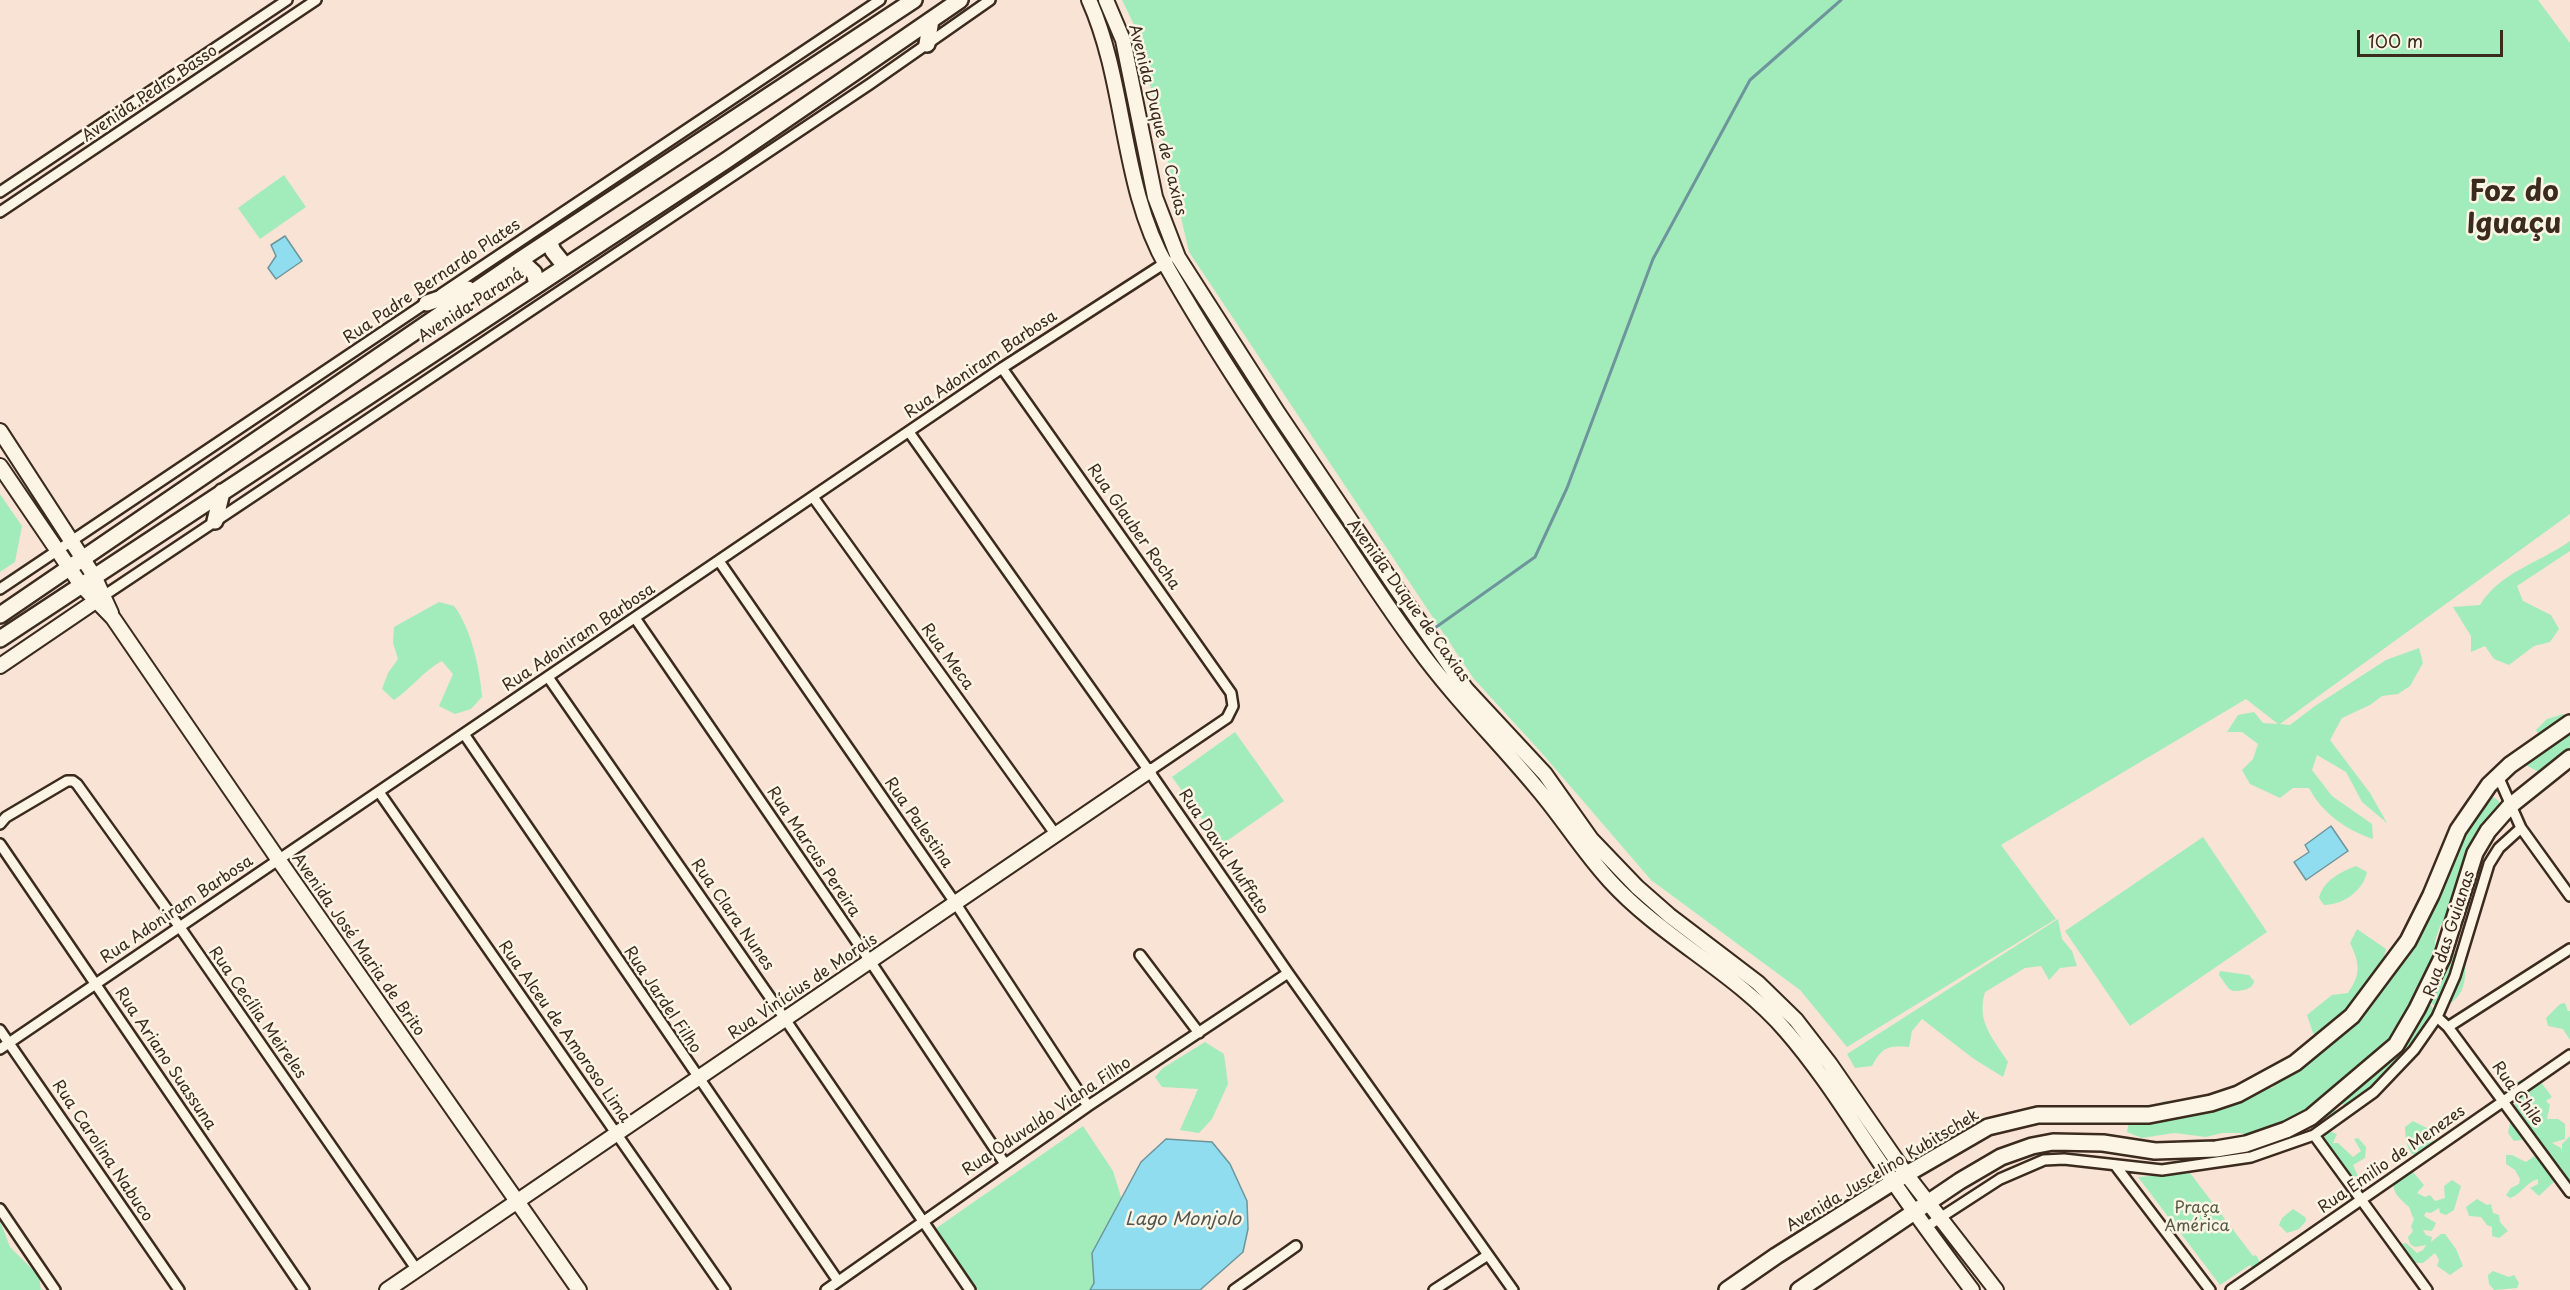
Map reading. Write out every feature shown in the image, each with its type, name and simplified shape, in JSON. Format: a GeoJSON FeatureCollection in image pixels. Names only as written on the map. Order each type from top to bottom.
{"type":"FeatureCollection","features":[{"type":"Feature","properties":{"kind":"main road","name":"Avenida Paraná"},"geometry":{"type":"LineString","coordinates":[[0,615],[520,260],[914,0]]}},
{"type":"Feature","properties":{"kind":"main road","name":"Avenida Paraná"},"geometry":{"type":"LineString","coordinates":[[0,639],[727,160],[960,0]]}},
{"type":"Feature","properties":{"kind":"main road","name":"Avenida Duque de Caxias"},"geometry":{"type":"LineString","coordinates":[[1089,0],[1116,80],[1137,190],[1146,220],[1165,263],[1256,412],[1416,647],[1545,774],[1591,839],[1638,888],[1670,916],[1758,983],[1796,1020],[1830,1064],[1900,1178]]}},
{"type":"Feature","properties":{"kind":"main road","name":"Avenida Duque de Caxias"},"geometry":{"type":"LineString","coordinates":[[1106,0],[1122,40],[1155,197],[1178,257],[1461,693]]}},
{"type":"Feature","properties":{"kind":"main road"},"geometry":{"type":"LineString","coordinates":[[927,44],[931,20]]}},
{"type":"Feature","properties":{"kind":"main road"},"geometry":{"type":"LineString","coordinates":[[549,241],[553,251],[565,266]]}},
{"type":"Feature","properties":{"kind":"main road"},"geometry":{"type":"LineString","coordinates":[[520,260],[534,273],[537,284]]}},
{"type":"Feature","properties":{"kind":"main road"},"geometry":{"type":"LineString","coordinates":[[427,303],[490,281]]}},
{"type":"Feature","properties":{"kind":"main road","name":"Avenida José Maria de Brito"},"geometry":{"type":"LineString","coordinates":[[0,431],[84,559],[94,576],[100,598],[278,859],[579,1290]]}},
{"type":"Feature","properties":{"kind":"main road","name":"Avenida José Maria de Brito"},"geometry":{"type":"LineString","coordinates":[[0,466],[81,585],[100,598]]}},
{"type":"Feature","properties":{"kind":"main road"},"geometry":{"type":"LineString","coordinates":[[215,521],[222,492]]}},
{"type":"Feature","properties":{"kind":"main road"},"geometry":{"type":"LineString","coordinates":[[0,666],[100,598]]}},
{"type":"Feature","properties":{"kind":"main road","name":"Avenida Juscelino Kubitschek"},"geometry":{"type":"LineString","coordinates":[[1727,1290],[1776,1256],[1900,1178],[1988,1127],[2038,1115],[2149,1115],[2211,1103],[2238,1094],[2295,1063],[2352,1016],[2408,941],[2431,895],[2458,830],[2472,807],[2498,776],[2570,723]]}},
{"type":"Feature","properties":{"kind":"main road"},"geometry":{"type":"LineString","coordinates":[[1798,1290],[1914,1211],[2001,1156],[2053,1142],[2103,1143],[2155,1150],[2216,1149],[2286,1130],[2311,1117],[2396,1045],[2442,958],[2475,853],[2488,831],[2510,806],[2570,758]]}},
{"type":"Feature","properties":{"kind":"main road","name":"Rua Vinícius de Morais"},"geometry":{"type":"LineString","coordinates":[[387,1290],[1149,771]]}},
{"type":"Feature","properties":{"kind":"main road"},"geometry":{"type":"LineString","coordinates":[[1900,1178],[1928,1202],[1996,1290]]}},
{"type":"Feature","properties":{"kind":"main road"},"geometry":{"type":"LineString","coordinates":[[1900,1178],[1914,1211],[1972,1290]]}},
{"type":"Feature","properties":{"kind":"street","name":"Avenida Pedro Basso"},"geometry":{"type":"LineString","coordinates":[[0,192],[287,0]]}},
{"type":"Feature","properties":{"kind":"street","name":"Avenida Pedro Basso"},"geometry":{"type":"LineString","coordinates":[[0,212],[316,0]]}},
{"type":"Feature","properties":{"kind":"street","name":"Rua Padre Bernardo Plates"},"geometry":{"type":"LineString","coordinates":[[0,589],[880,0]]}},
{"type":"Feature","properties":{"kind":"street"},"geometry":{"type":"LineString","coordinates":[[100,598],[990,0]]}},
{"type":"Feature","properties":{"kind":"street","name":"Rua Adoniram Barbosa"},"geometry":{"type":"LineString","coordinates":[[0,1049],[1002,368],[1165,263],[1178,257]]}},
{"type":"Feature","properties":{"kind":"street","name":"Rua Glauber Rocha"},"geometry":{"type":"LineString","coordinates":[[1002,368],[1231,693],[1233,706]]}},
{"type":"Feature","properties":{"kind":"street","name":"Rua David Muffato"},"geometry":{"type":"LineString","coordinates":[[909,432],[1513,1290]]}},
{"type":"Feature","properties":{"kind":"street","name":"Rua Meca"},"geometry":{"type":"LineString","coordinates":[[813,497],[1056,835]]}},
{"type":"Feature","properties":{"kind":"street","name":"Rua Palestina"},"geometry":{"type":"LineString","coordinates":[[718,561],[956,904],[1088,1106]]}},
{"type":"Feature","properties":{"kind":"street","name":"Rua Marcus Pereira"},"geometry":{"type":"LineString","coordinates":[[635,618],[870,961],[1005,1164]]}},
{"type":"Feature","properties":{"kind":"street","name":"Rua Clara Nunes"},"geometry":{"type":"LineString","coordinates":[[548,677],[786,1019],[970,1290]]}},
{"type":"Feature","properties":{"kind":"street","name":"Rua Vinícius de Morais"},"geometry":{"type":"LineString","coordinates":[[1149,771],[1227,718],[1233,706]]}},
{"type":"Feature","properties":{"kind":"street","name":"Rua Jardel Filho"},"geometry":{"type":"LineString","coordinates":[[464,734],[838,1281]]}},
{"type":"Feature","properties":{"kind":"street"},"geometry":{"type":"LineString","coordinates":[[2498,776],[2521,828],[2570,896]]}},
{"type":"Feature","properties":{"kind":"street","name":"Rua Cecília Meireles"},"geometry":{"type":"LineString","coordinates":[[3,821],[68,781],[77,784],[179,926],[417,1270]]}},
{"type":"Feature","properties":{"kind":"street","name":"Rua Alceu de Amoroso Lima"},"geometry":{"type":"LineString","coordinates":[[379,792],[725,1290]]}},
{"type":"Feature","properties":{"kind":"street","name":"Rua das Guianas"},"geometry":{"type":"LineString","coordinates":[[1926,1227],[2000,1179],[2044,1160],[2064,1159],[2162,1170],[2240,1158],[2279,1149],[2314,1135],[2358,1105],[2380,1086],[2414,1050],[2437,1017],[2455,976],[2489,864],[2499,848],[2521,828]]}},
{"type":"Feature","properties":{"kind":"street","name":"Rua Ariano Suassuna"},"geometry":{"type":"LineString","coordinates":[[0,844],[304,1290]]}},
{"type":"Feature","properties":{"kind":"street"},"geometry":{"type":"LineString","coordinates":[[2448,1027],[2570,949]]}},
{"type":"Feature","properties":{"kind":"street"},"geometry":{"type":"LineString","coordinates":[[1140,955],[1199,1033]]}},
{"type":"Feature","properties":{"kind":"street","name":"Rua Oduvaldo Viana Filho"},"geometry":{"type":"LineString","coordinates":[[826,1290],[1088,1106],[1288,973]]}},
{"type":"Feature","properties":{"kind":"street","name":"Rua Chile"},"geometry":{"type":"LineString","coordinates":[[2437,1017],[2448,1027],[2570,1192]]}},
{"type":"Feature","properties":{"kind":"street","name":"Rua Carolina Nabuco"},"geometry":{"type":"LineString","coordinates":[[0,1030],[179,1290]]}},
{"type":"Feature","properties":{"kind":"street","name":"Rua Emilio de Menezes"},"geometry":{"type":"LineString","coordinates":[[2231,1290],[2570,1055]]}},
{"type":"Feature","properties":{"kind":"street"},"geometry":{"type":"LineString","coordinates":[[2314,1135],[2427,1290]]}},
{"type":"Feature","properties":{"kind":"street"},"geometry":{"type":"LineString","coordinates":[[2115,1165],[2210,1290]]}},
{"type":"Feature","properties":{"kind":"street"},"geometry":{"type":"LineString","coordinates":[[0,1209],[55,1290]]}},
{"type":"Feature","properties":{"kind":"street"},"geometry":{"type":"LineString","coordinates":[[1234,1290],[1296,1246]]}},
{"type":"Feature","properties":{"kind":"street"},"geometry":{"type":"LineString","coordinates":[[1434,1290],[1488,1255]]}},
{"type":"Feature","properties":{"kind":"green space"},"geometry":{"type":"Polygon","coordinates":[[[1122,0],[2538,0],[2570,43],[2570,514],[2280,724],[2290,725],[2386,660],[2419,648],[2423,663],[2410,686],[2398,694],[2382,696],[2370,705],[2342,718],[2330,740],[2370,793],[2387,823],[2362,802],[2346,772],[2317,755],[2312,770],[2332,796],[2372,824],[2373,839],[2353,831],[2336,820],[2314,797],[2309,788],[2293,788],[2280,798],[2250,784],[2242,770],[2253,759],[2258,744],[2242,732],[2227,732],[2238,715],[2254,712],[2263,723],[2278,724],[2246,699],[2001,845],[2056,919],[1847,1047],[1800,990],[1651,880],[1540,751],[1474,679],[1189,252],[1138,33],[1122,0]]]}},
{"type":"Feature","properties":{"kind":"green space"},"geometry":{"type":"Polygon","coordinates":[[[284,175],[306,207],[260,239],[238,208],[284,175]]]}},
{"type":"Feature","properties":{"kind":"green space"},"geometry":{"type":"Polygon","coordinates":[[[0,494],[22,526],[15,562],[0,572],[0,494]]]}},
{"type":"Feature","properties":{"kind":"green space"},"geometry":{"type":"Polygon","coordinates":[[[2570,541],[2570,551],[2517,586],[2523,601],[2551,615],[2559,629],[2550,642],[2534,646],[2509,665],[2494,659],[2485,646],[2471,652],[2471,636],[2453,607],[2480,605],[2498,584],[2509,576],[2570,541]]]}},
{"type":"Feature","properties":{"kind":"green space"},"geometry":{"type":"Polygon","coordinates":[[[439,602],[454,606],[460,615],[474,649],[481,686],[482,697],[471,709],[455,714],[439,706],[453,674],[442,661],[394,700],[382,689],[388,673],[398,659],[393,643],[394,627],[439,602]]]}},
{"type":"Feature","properties":{"kind":"green space"},"geometry":{"type":"Polygon","coordinates":[[[2563,714],[2570,720],[2570,758],[2539,772],[2524,764],[2530,750],[2542,741],[2536,730],[2547,719],[2563,714]]]}},
{"type":"Feature","properties":{"kind":"green space"},"geometry":{"type":"Polygon","coordinates":[[[1235,732],[1284,801],[1221,845],[1172,777],[1235,732]]]}},
{"type":"Feature","properties":{"kind":"green space"},"geometry":{"type":"Polygon","coordinates":[[[2491,796],[2498,800],[2501,807],[2471,859],[2480,864],[2474,888],[2468,902],[2450,912],[2440,926],[2435,941],[2435,957],[2400,1030],[2420,1010],[2431,1005],[2435,1013],[2405,1058],[2353,1106],[2351,1102],[2346,1106],[2339,1103],[2310,1114],[2291,1118],[2280,1128],[2250,1137],[2240,1133],[2222,1133],[2206,1137],[2174,1133],[2142,1138],[2127,1132],[2130,1116],[2151,1110],[2164,1101],[2195,1101],[2256,1087],[2272,1088],[2295,1063],[2322,1043],[2313,1033],[2307,1015],[2332,995],[2348,993],[2358,969],[2350,943],[2357,929],[2386,949],[2378,981],[2486,797],[2491,796]]]}},
{"type":"Feature","properties":{"kind":"green space"},"geometry":{"type":"Polygon","coordinates":[[[2203,837],[2267,932],[2130,1026],[2065,931],[2203,837]]]}},
{"type":"Feature","properties":{"kind":"green space"},"geometry":{"type":"Polygon","coordinates":[[[2356,866],[2367,872],[2357,891],[2338,903],[2324,905],[2319,898],[2328,882],[2338,874],[2356,866]]]}},
{"type":"Feature","properties":{"kind":"green space"},"geometry":{"type":"Polygon","coordinates":[[[2058,919],[2062,939],[2072,951],[2077,966],[2060,968],[2049,980],[2041,966],[2025,968],[1985,992],[1984,1021],[2008,1062],[2003,1077],[1974,1059],[1922,1019],[1912,1031],[1909,1047],[1891,1047],[1879,1055],[1872,1066],[1855,1068],[1847,1054],[2058,919]]]}},
{"type":"Feature","properties":{"kind":"green space"},"geometry":{"type":"Polygon","coordinates":[[[2457,922],[2454,956],[2465,960],[2464,985],[2452,1002],[2437,1010],[2429,999],[2457,922]]]}},
{"type":"Feature","properties":{"kind":"green space"},"geometry":{"type":"Polygon","coordinates":[[[2220,971],[2249,975],[2254,981],[2253,984],[2246,989],[2233,991],[2219,975],[2220,971]]]}},
{"type":"Feature","properties":{"kind":"green space"},"geometry":{"type":"Polygon","coordinates":[[[2565,1003],[2570,1011],[2570,1040],[2563,1029],[2548,1026],[2546,1018],[2560,1004],[2565,1003]]]}},
{"type":"Feature","properties":{"kind":"green space"},"geometry":{"type":"Polygon","coordinates":[[[1205,1042],[1224,1054],[1228,1084],[1212,1119],[1199,1133],[1180,1130],[1198,1089],[1162,1087],[1155,1077],[1163,1068],[1205,1042]]]}},
{"type":"Feature","properties":{"kind":"green space"},"geometry":{"type":"Polygon","coordinates":[[[2521,1080],[2541,1082],[2552,1097],[2546,1101],[2550,1105],[2547,1119],[2558,1119],[2565,1124],[2565,1139],[2552,1143],[2561,1148],[2562,1152],[2562,1144],[2570,1136],[2570,1193],[2556,1180],[2539,1196],[2530,1188],[2538,1184],[2538,1179],[2510,1198],[2506,1195],[2511,1188],[2519,1184],[2520,1179],[2515,1170],[2506,1164],[2506,1155],[2512,1155],[2526,1162],[2537,1154],[2528,1139],[2514,1141],[2508,1133],[2510,1123],[2518,1114],[2514,1101],[2507,1099],[2508,1085],[2521,1080]]]}},
{"type":"Feature","properties":{"kind":"green space"},"geometry":{"type":"Polygon","coordinates":[[[2346,1106],[2347,1111],[2325,1124],[2324,1120],[2333,1110],[2343,1111],[2346,1106]]]}},
{"type":"Feature","properties":{"kind":"green space"},"geometry":{"type":"Polygon","coordinates":[[[2413,1121],[2427,1128],[2430,1139],[2434,1141],[2434,1146],[2416,1156],[2406,1141],[2405,1127],[2413,1121]]]}},
{"type":"Feature","properties":{"kind":"green space"},"geometry":{"type":"Polygon","coordinates":[[[1083,1126],[1113,1171],[1122,1200],[1092,1253],[1094,1283],[1090,1290],[977,1290],[935,1229],[1083,1126]]]}},
{"type":"Feature","properties":{"kind":"green space"},"geometry":{"type":"Polygon","coordinates":[[[2328,1131],[2337,1134],[2333,1143],[2338,1143],[2353,1157],[2361,1151],[2354,1139],[2358,1138],[2366,1147],[2365,1158],[2353,1165],[2358,1176],[2348,1178],[2321,1141],[2328,1131]]]}},
{"type":"Feature","properties":{"kind":"green space"},"geometry":{"type":"Polygon","coordinates":[[[2408,1171],[2413,1172],[2424,1185],[2417,1193],[2425,1197],[2430,1195],[2435,1201],[2445,1198],[2444,1186],[2452,1180],[2461,1186],[2454,1210],[2446,1215],[2440,1213],[2439,1208],[2431,1213],[2426,1212],[2424,1216],[2436,1223],[2432,1231],[2423,1230],[2426,1235],[2432,1237],[2431,1242],[2441,1234],[2445,1234],[2456,1249],[2463,1266],[2450,1275],[2437,1266],[2439,1260],[2435,1253],[2423,1263],[2409,1263],[2398,1245],[2406,1243],[2417,1253],[2426,1245],[2415,1247],[2410,1244],[2408,1237],[2413,1231],[2411,1226],[2414,1219],[2409,1207],[2399,1198],[2394,1189],[2393,1181],[2408,1171]]]}},
{"type":"Feature","properties":{"kind":"green space","name":"Praça América"},"geometry":{"type":"Polygon","coordinates":[[[2190,1173],[2253,1256],[2256,1255],[2262,1266],[2254,1270],[2250,1265],[2220,1285],[2138,1177],[2190,1173]]]}},
{"type":"Feature","properties":{"kind":"green space"},"geometry":{"type":"Polygon","coordinates":[[[2477,1199],[2487,1205],[2491,1204],[2493,1213],[2499,1215],[2500,1222],[2508,1231],[2499,1238],[2492,1236],[2492,1227],[2487,1225],[2481,1217],[2469,1216],[2466,1207],[2477,1199]]]}},
{"type":"Feature","properties":{"kind":"green space"},"geometry":{"type":"Polygon","coordinates":[[[2293,1209],[2305,1217],[2306,1221],[2299,1229],[2287,1233],[2279,1225],[2282,1218],[2293,1209]]]}},
{"type":"Feature","properties":{"kind":"green space"},"geometry":{"type":"Polygon","coordinates":[[[0,1221],[10,1247],[39,1276],[41,1290],[0,1290],[0,1221]]]}},
{"type":"Feature","properties":{"kind":"green space"},"geometry":{"type":"Polygon","coordinates":[[[2493,1271],[2509,1277],[2514,1275],[2519,1283],[2517,1288],[2494,1290],[2489,1284],[2488,1275],[2493,1271]]]}},
{"type":"Feature","properties":{"kind":"water"},"geometry":{"type":"Polygon","coordinates":[[[285,236],[302,261],[276,279],[268,268],[276,256],[271,245],[285,236]]]}},
{"type":"Feature","properties":{"kind":"water"},"geometry":{"type":"Polygon","coordinates":[[[2331,826],[2348,851],[2306,880],[2294,862],[2309,852],[2305,845],[2331,826]]]}},
{"type":"Feature","properties":{"kind":"water","name":"Lago Monjolo"},"geometry":{"type":"Polygon","coordinates":[[[1166,1139],[1212,1142],[1230,1164],[1247,1201],[1248,1229],[1243,1252],[1200,1290],[1090,1290],[1094,1283],[1092,1253],[1141,1162],[1166,1139]]]}},
{"type":"Feature","properties":{"kind":"waterway"},"geometry":{"type":"LineString","coordinates":[[1432,630],[1535,557],[1567,488],[1653,259],[1750,80],[1841,0]]}},
{"type":"Feature","properties":{"kind":"district","name":"Foz do Iguaçu"},"geometry":{"type":"Point","coordinates":[2514,209]}}]}
